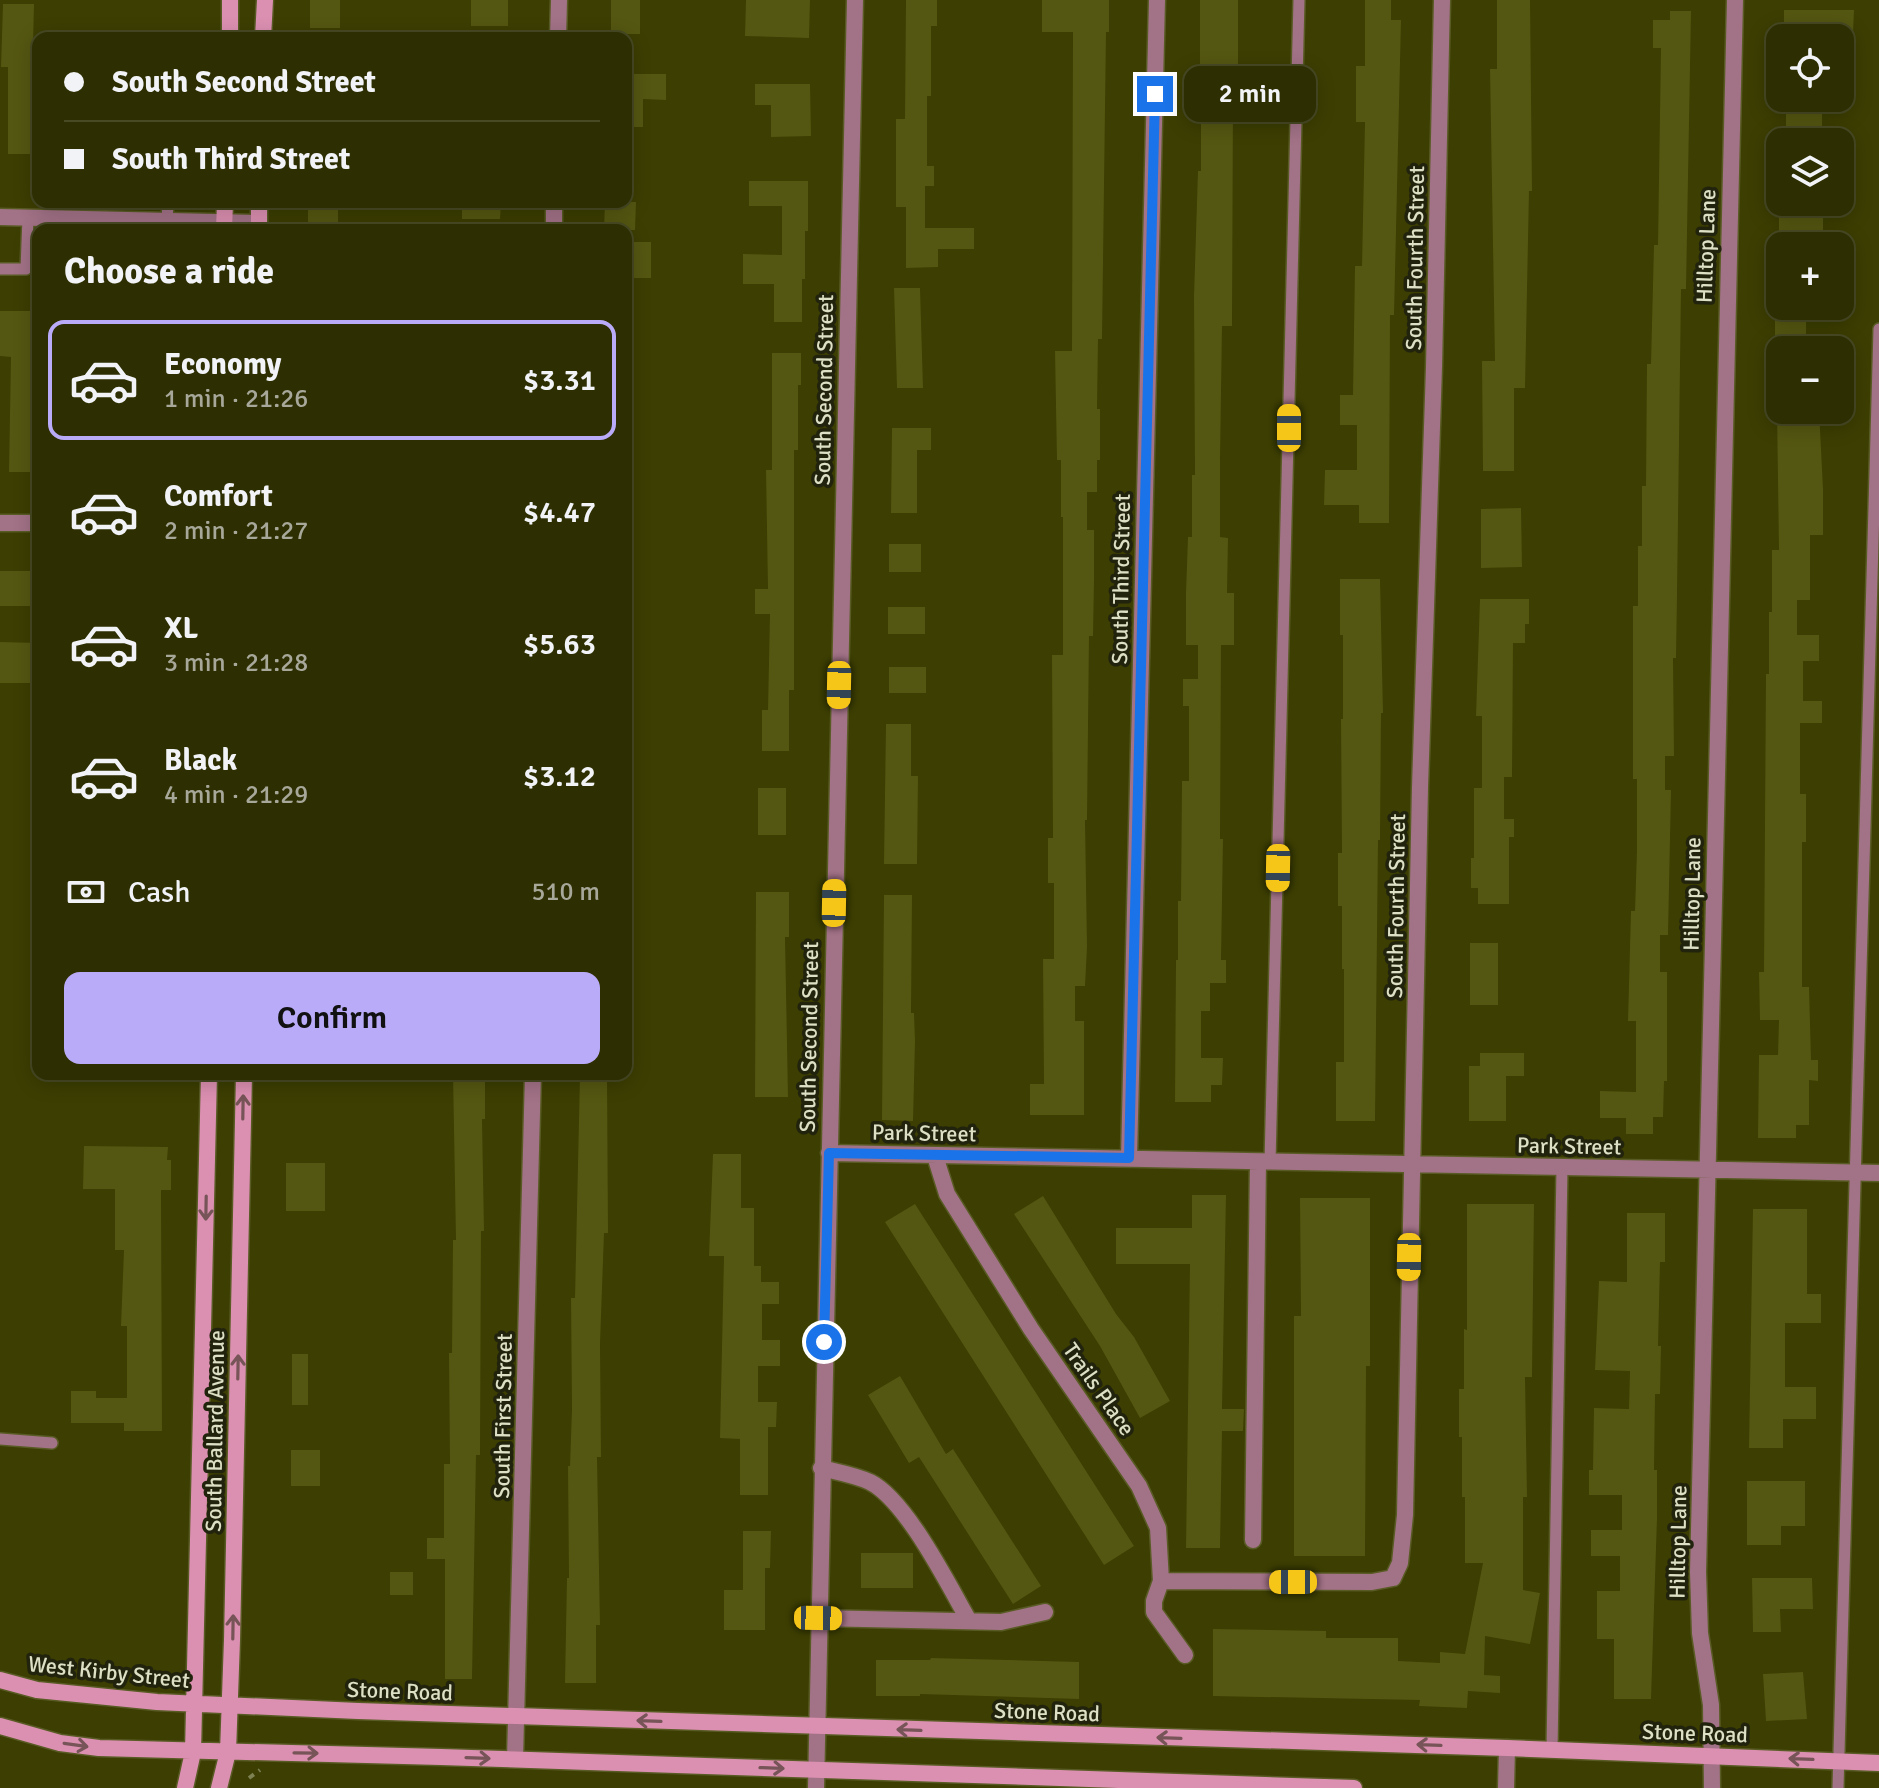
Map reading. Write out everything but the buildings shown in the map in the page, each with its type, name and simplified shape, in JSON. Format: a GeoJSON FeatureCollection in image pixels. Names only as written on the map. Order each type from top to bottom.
{"type":"FeatureCollection","features":[{"type":"Feature","properties":{"kind":"main road"},"geometry":{"type":"LineString","coordinates":[[230,0],[230,32]]}},
{"type":"Feature","properties":{"kind":"main road"},"geometry":{"type":"LineString","coordinates":[[263,32],[265,0]]}},
{"type":"Feature","properties":{"kind":"main road","name":"South Ballard Avenue"},"geometry":{"type":"LineString","coordinates":[[185,1788],[193,1752],[209,1080]]}},
{"type":"Feature","properties":{"kind":"main road","name":"South Ballard Avenue"},"geometry":{"type":"LineString","coordinates":[[219,1788],[228,1752],[222,1704],[244,1080]]}},
{"type":"Feature","properties":{"kind":"main road","name":"West Kirby Street"},"geometry":{"type":"LineString","coordinates":[[0,1680],[37,1690],[157,1702],[222,1704]]}},
{"type":"Feature","properties":{"kind":"main road","name":"Stone Road"},"geometry":{"type":"LineString","coordinates":[[222,1704],[516,1717],[1507,1748],[1879,1763]]}},
{"type":"Feature","properties":{"kind":"main road"},"geometry":{"type":"LineString","coordinates":[[0,1726],[60,1743],[99,1748],[1354,1788]]}},
{"type":"Feature","properties":{"kind":"street"},"geometry":{"type":"LineString","coordinates":[[558,32],[559,0]]}},
{"type":"Feature","properties":{"kind":"street","name":"South Second Street"},"geometry":{"type":"LineString","coordinates":[[816,1788],[855,0]]}},
{"type":"Feature","properties":{"kind":"street","name":"South Third Street"},"geometry":{"type":"LineString","coordinates":[[1129,1158],[1157,0]]}},
{"type":"Feature","properties":{"kind":"street","name":"South Fourth Street"},"geometry":{"type":"LineString","coordinates":[[1161,1581],[1372,1582],[1393,1578],[1400,1563],[1404,1530],[1420,787],[1442,0]]}},
{"type":"Feature","properties":{"kind":"street","name":"Hilltop Lane"},"geometry":{"type":"LineString","coordinates":[[1712,1788],[1711,1705],[1700,1633],[1698,1572],[1709,1170],[1719,577],[1735,0]]}},
{"type":"Feature","properties":{"kind":"street"},"geometry":{"type":"LineString","coordinates":[[0,217],[201,224]]}},
{"type":"Feature","properties":{"kind":"street"},"geometry":{"type":"LineString","coordinates":[[0,523],[32,523]]}},
{"type":"Feature","properties":{"kind":"street","name":"South First Street"},"geometry":{"type":"LineString","coordinates":[[515,1759],[533,1080]]}},
{"type":"Feature","properties":{"kind":"street","name":"Park Street"},"geometry":{"type":"LineString","coordinates":[[829,1153],[1879,1173]]}},
{"type":"Feature","properties":{"kind":"street","name":"Trails Place"},"geometry":{"type":"LineString","coordinates":[[935,1156],[940,1177],[955,1208],[1031,1329],[1139,1486],[1158,1528],[1161,1581],[1154,1601],[1154,1612],[1185,1655]]}},
{"type":"Feature","properties":{"kind":"street"},"geometry":{"type":"LineString","coordinates":[[1253,1540],[1264,1162]]}},
{"type":"Feature","properties":{"kind":"street"},"geometry":{"type":"LineString","coordinates":[[821,1468],[871,1482],[893,1501],[924,1544],[968,1619]]}},
{"type":"Feature","properties":{"kind":"street"},"geometry":{"type":"LineString","coordinates":[[818,1618],[1001,1622],[1045,1612]]}},
{"type":"Feature","properties":{"kind":"street"},"geometry":{"type":"LineString","coordinates":[[1506,1788],[1507,1748]]}},
{"type":"Feature","properties":{"kind":"lane"},"geometry":{"type":"LineString","coordinates":[[1264,1162],[1299,0]]}},
{"type":"Feature","properties":{"kind":"lane"},"geometry":{"type":"LineString","coordinates":[[167,221],[168,208]]}},
{"type":"Feature","properties":{"kind":"lane"},"geometry":{"type":"LineString","coordinates":[[0,269],[26,269],[28,218]]}},
{"type":"Feature","properties":{"kind":"lane"},"geometry":{"type":"LineString","coordinates":[[1838,1788],[1879,329]]}},
{"type":"Feature","properties":{"kind":"lane"},"geometry":{"type":"LineString","coordinates":[[1552,1750],[1562,1168]]}},
{"type":"Feature","properties":{"kind":"lane"},"geometry":{"type":"LineString","coordinates":[[0,1439],[52,1443]]}},
{"type":"Feature","properties":{"kind":"route"},"geometry":{"type":"LineString","coordinates":[[824,1342],[829,1153],[1129,1158],[1155,94]]}}]}
